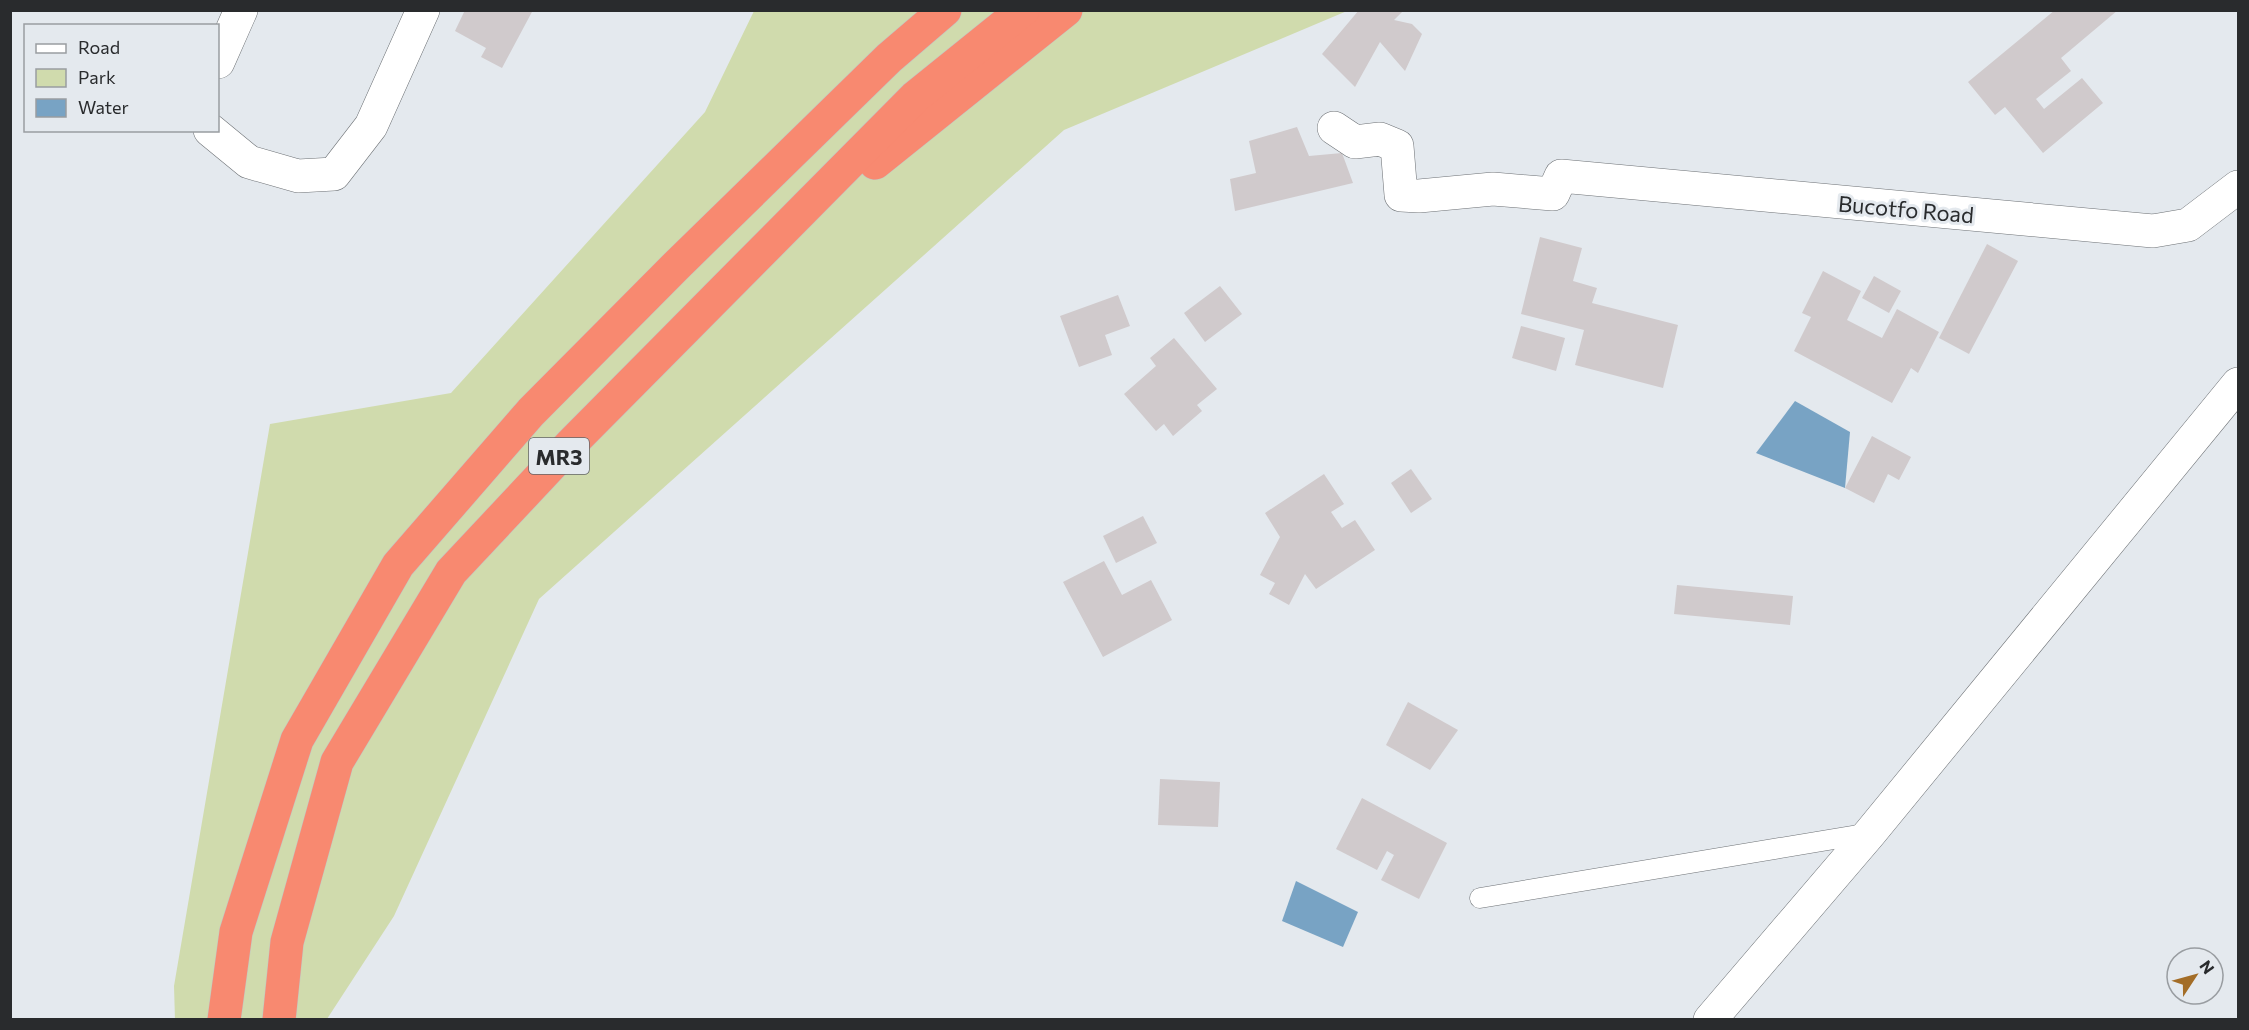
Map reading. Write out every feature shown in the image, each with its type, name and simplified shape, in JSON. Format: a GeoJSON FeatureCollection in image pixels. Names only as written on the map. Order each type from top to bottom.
{"type":"FeatureCollection","features":[{"type":"Feature","properties":{"kind":"highway","name":"MR3"},"geometry":{"type":"LineString","coordinates":[[224,1020],[236,932],[297,740],[398,565],[547,396],[676,266],[881,66],[945,10]]}},
{"type":"Feature","properties":{"kind":"highway","name":"MR3"},"geometry":{"type":"LineString","coordinates":[[279,1020],[288,942],[337,762],[451,572],[572,443],[915,97],[1023,10]]}},
{"type":"Feature","properties":{"kind":"highway"},"geometry":{"type":"LineString","coordinates":[[753,259],[1066,10]]}},
{"type":"Feature","properties":{"kind":"street"},"geometry":{"type":"LineString","coordinates":[[219,60],[241,10]]}},
{"type":"Feature","properties":{"kind":"street"},"geometry":{"type":"LineString","coordinates":[[212,132],[249,162],[298,176],[334,174],[371,126],[423,10]]}},
{"type":"Feature","properties":{"kind":"street","name":"Bucotfo Road"},"geometry":{"type":"LineString","coordinates":[[1334,128],[1355,142],[1380,139],[1397,146],[1401,195],[1493,189],[1552,194],[1561,176],[2153,231],[2188,225],[2238,188]]}},
{"type":"Feature","properties":{"kind":"street"},"geometry":{"type":"LineString","coordinates":[[1710,1020],[1870,833],[2238,384]]}},
{"type":"Feature","properties":{"kind":"lane"},"geometry":{"type":"LineString","coordinates":[[1480,898],[1870,833]]}},
{"type":"Feature","properties":{"kind":"green space"},"geometry":{"type":"Polygon","coordinates":[[[754,11],[1347,11],[1064,130],[539,599],[394,916],[327,1019],[175,1020],[174,986],[270,424],[451,393],[705,112],[754,11]]]}},
{"type":"Feature","properties":{"kind":"water"},"geometry":{"type":"Polygon","coordinates":[[[1795,401],[1850,432],[1845,488],[1756,453],[1795,401]]]}},
{"type":"Feature","properties":{"kind":"water"},"geometry":{"type":"Polygon","coordinates":[[[1296,881],[1358,912],[1343,947],[1282,921],[1296,881]]]}},
{"type":"Feature","properties":{"kind":"building"},"geometry":{"type":"Polygon","coordinates":[[[465,10],[533,10],[502,68],[481,57],[486,48],[455,31],[465,10]]]}},
{"type":"Feature","properties":{"kind":"building"},"geometry":{"type":"Polygon","coordinates":[[[1359,10],[1404,10],[1394,20],[1412,24],[1422,34],[1405,71],[1380,42],[1355,87],[1322,54],[1359,10]]]}},
{"type":"Feature","properties":{"kind":"building"},"geometry":{"type":"Polygon","coordinates":[[[2055,10],[2118,10],[2061,58],[2071,71],[2036,99],[2044,109],[2082,78],[2103,103],[2043,153],[2005,107],[1995,115],[1968,82],[2055,10]]]}},
{"type":"Feature","properties":{"kind":"building"},"geometry":{"type":"Polygon","coordinates":[[[1297,127],[1309,156],[1342,153],[1353,183],[1235,211],[1230,179],[1256,173],[1249,141],[1297,127]]]}},
{"type":"Feature","properties":{"kind":"building"},"geometry":{"type":"Polygon","coordinates":[[[1540,237],[1582,248],[1573,281],[1597,288],[1592,303],[1678,325],[1663,388],[1575,365],[1584,330],[1521,314],[1540,237]]]}},
{"type":"Feature","properties":{"kind":"building"},"geometry":{"type":"Polygon","coordinates":[[[1987,244],[2018,261],[1969,354],[1939,338],[1987,244]]]}},
{"type":"Feature","properties":{"kind":"building"},"geometry":{"type":"Polygon","coordinates":[[[1823,271],[1861,291],[1847,320],[1882,338],[1897,309],[1939,332],[1918,373],[1911,368],[1892,403],[1794,351],[1811,317],[1802,313],[1823,271]]]}},
{"type":"Feature","properties":{"kind":"building"},"geometry":{"type":"Polygon","coordinates":[[[1874,276],[1901,291],[1889,313],[1862,298],[1874,276]]]}},
{"type":"Feature","properties":{"kind":"building"},"geometry":{"type":"Polygon","coordinates":[[[1220,286],[1242,314],[1205,342],[1184,313],[1220,286]]]}},
{"type":"Feature","properties":{"kind":"building"},"geometry":{"type":"Polygon","coordinates":[[[1118,295],[1130,326],[1105,335],[1112,355],[1079,367],[1060,316],[1118,295]]]}},
{"type":"Feature","properties":{"kind":"building"},"geometry":{"type":"Polygon","coordinates":[[[1521,326],[1565,338],[1556,371],[1512,358],[1521,326]]]}},
{"type":"Feature","properties":{"kind":"building"},"geometry":{"type":"Polygon","coordinates":[[[1174,338],[1217,389],[1197,405],[1202,411],[1173,436],[1164,424],[1156,431],[1124,394],[1156,366],[1150,358],[1174,338]]]}},
{"type":"Feature","properties":{"kind":"building"},"geometry":{"type":"Polygon","coordinates":[[[1872,436],[1911,457],[1899,480],[1888,474],[1874,503],[1845,488],[1872,436]]]}},
{"type":"Feature","properties":{"kind":"building"},"geometry":{"type":"Polygon","coordinates":[[[1411,469],[1432,499],[1411,513],[1391,483],[1411,469]]]}},
{"type":"Feature","properties":{"kind":"building"},"geometry":{"type":"Polygon","coordinates":[[[1324,474],[1344,504],[1331,512],[1342,528],[1355,520],[1375,550],[1316,589],[1305,574],[1289,605],[1269,594],[1275,583],[1260,575],[1280,537],[1265,513],[1324,474]]]}},
{"type":"Feature","properties":{"kind":"building"},"geometry":{"type":"Polygon","coordinates":[[[1143,516],[1157,543],[1116,563],[1103,536],[1143,516]]]}},
{"type":"Feature","properties":{"kind":"building"},"geometry":{"type":"Polygon","coordinates":[[[1104,561],[1122,595],[1151,580],[1172,620],[1103,657],[1063,582],[1104,561]]]}},
{"type":"Feature","properties":{"kind":"building"},"geometry":{"type":"Polygon","coordinates":[[[1677,585],[1793,596],[1790,625],[1674,614],[1677,585]]]}},
{"type":"Feature","properties":{"kind":"building"},"geometry":{"type":"Polygon","coordinates":[[[1408,702],[1458,730],[1430,770],[1386,745],[1408,702]]]}},
{"type":"Feature","properties":{"kind":"building"},"geometry":{"type":"Polygon","coordinates":[[[1160,779],[1220,782],[1218,827],[1158,825],[1160,779]]]}},
{"type":"Feature","properties":{"kind":"building"},"geometry":{"type":"Polygon","coordinates":[[[1362,798],[1447,843],[1419,899],[1381,880],[1394,855],[1387,851],[1377,870],[1336,849],[1362,798]]]}}]}
